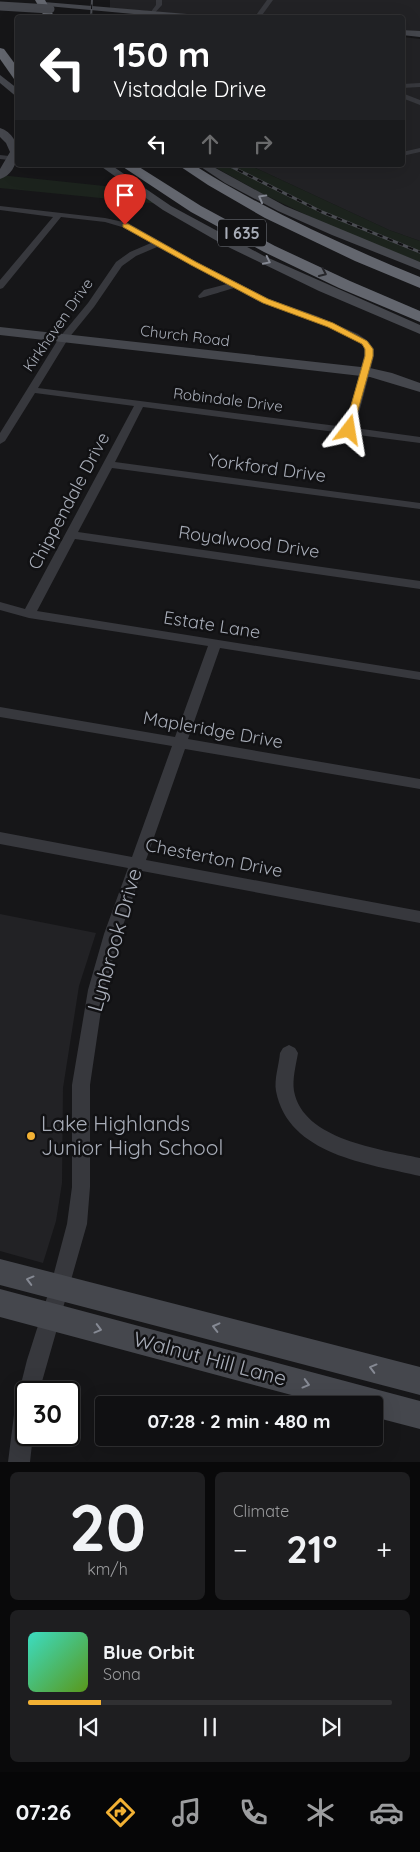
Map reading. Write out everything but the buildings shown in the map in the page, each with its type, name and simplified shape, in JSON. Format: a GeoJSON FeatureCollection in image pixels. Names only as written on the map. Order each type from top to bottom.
{"type":"FeatureCollection","features":[{"type":"Feature","properties":{"kind":"highway"},"geometry":{"type":"LineString","coordinates":[[31,0],[51,8]]}},
{"type":"Feature","properties":{"kind":"highway"},"geometry":{"type":"LineString","coordinates":[[0,51],[15,73]]}},
{"type":"Feature","properties":{"kind":"highway"},"geometry":{"type":"LineString","coordinates":[[113,167],[193,215],[222,223]]}},
{"type":"Feature","properties":{"kind":"highway","name":"I 635"},"geometry":{"type":"LineString","coordinates":[[130,167],[222,223],[304,265],[420,317]]}},
{"type":"Feature","properties":{"kind":"highway","name":"I 635"},"geometry":{"type":"LineString","coordinates":[[188,167],[213,183],[274,216],[364,260],[420,283]]}},
{"type":"Feature","properties":{"kind":"highway"},"geometry":{"type":"LineString","coordinates":[[337,234],[420,271]]}},
{"type":"Feature","properties":{"kind":"main road"},"geometry":{"type":"LineString","coordinates":[[21,0],[51,8]]}},
{"type":"Feature","properties":{"kind":"main road"},"geometry":{"type":"LineString","coordinates":[[0,1],[51,8],[76,9]]}},
{"type":"Feature","properties":{"kind":"main road"},"geometry":{"type":"LineString","coordinates":[[0,7],[76,9],[150,15]]}},
{"type":"Feature","properties":{"kind":"main road"},"geometry":{"type":"LineString","coordinates":[[405,34],[420,35]]}},
{"type":"Feature","properties":{"kind":"main road"},"geometry":{"type":"LineString","coordinates":[[0,78],[15,93]]}},
{"type":"Feature","properties":{"kind":"main road"},"geometry":{"type":"LineString","coordinates":[[0,131],[14,147],[15,152],[15,158],[0,176]]}},
{"type":"Feature","properties":{"kind":"main road"},"geometry":{"type":"LineString","coordinates":[[107,167],[167,208],[248,252],[306,280],[420,330]]}},
{"type":"Feature","properties":{"kind":"main road"},"geometry":{"type":"LineString","coordinates":[[207,167],[274,205],[337,234],[420,266]]}},
{"type":"Feature","properties":{"kind":"main road","name":"Church Road"},"geometry":{"type":"LineString","coordinates":[[0,331],[366,372]]}},
{"type":"Feature","properties":{"kind":"main road"},"geometry":{"type":"LineString","coordinates":[[366,372],[394,378],[420,388]]}},
{"type":"Feature","properties":{"kind":"main road","name":"Walnut Hill Lane"},"geometry":{"type":"LineString","coordinates":[[0,1272],[420,1381]]}},
{"type":"Feature","properties":{"kind":"main road","name":"Walnut Hill Lane"},"geometry":{"type":"LineString","coordinates":[[0,1303],[420,1415]]}},
{"type":"Feature","properties":{"kind":"street"},"geometry":{"type":"LineString","coordinates":[[150,15],[159,5],[159,0]]}},
{"type":"Feature","properties":{"kind":"street"},"geometry":{"type":"LineString","coordinates":[[259,15],[270,0]]}},
{"type":"Feature","properties":{"kind":"street"},"geometry":{"type":"LineString","coordinates":[[405,86],[420,84]]}},
{"type":"Feature","properties":{"kind":"street"},"geometry":{"type":"LineString","coordinates":[[405,96],[420,103]]}},
{"type":"Feature","properties":{"kind":"street"},"geometry":{"type":"LineString","coordinates":[[405,153],[420,150]]}},
{"type":"Feature","properties":{"kind":"street"},"geometry":{"type":"LineString","coordinates":[[0,157],[15,158]]}},
{"type":"Feature","properties":{"kind":"street"},"geometry":{"type":"LineString","coordinates":[[0,208],[59,214],[125,225],[234,286],[272,304],[314,318],[355,336],[369,349],[366,372],[349,430]]}},
{"type":"Feature","properties":{"kind":"street"},"geometry":{"type":"LineString","coordinates":[[0,286],[59,214]]}},
{"type":"Feature","properties":{"kind":"street","name":"Kirkhaven Drive"},"geometry":{"type":"LineString","coordinates":[[0,441],[64,338],[91,305],[123,260],[132,254],[157,244]]}},
{"type":"Feature","properties":{"kind":"street"},"geometry":{"type":"LineString","coordinates":[[202,296],[207,292],[234,286]]}},
{"type":"Feature","properties":{"kind":"street","name":"Robindale Drive"},"geometry":{"type":"LineString","coordinates":[[31,390],[420,440]]}},
{"type":"Feature","properties":{"kind":"street","name":"Chippendale Drive"},"geometry":{"type":"LineString","coordinates":[[29,614],[140,404]]}},
{"type":"Feature","properties":{"kind":"street","name":"Yorkford Drive"},"geometry":{"type":"LineString","coordinates":[[109,464],[420,506]]}},
{"type":"Feature","properties":{"kind":"street","name":"Royalwood Drive"},"geometry":{"type":"LineString","coordinates":[[72,534],[420,585]]}},
{"type":"Feature","properties":{"kind":"street","name":"Estate Lane"},"geometry":{"type":"LineString","coordinates":[[0,606],[29,614],[420,676]]}},
{"type":"Feature","properties":{"kind":"street","name":"Lynbrook Drive"},"geometry":{"type":"LineString","coordinates":[[32,1381],[60,1288],[78,1214],[81,1187],[82,1085],[96,990],[108,948],[215,644]]}},
{"type":"Feature","properties":{"kind":"street","name":"Mapleridge Drive"},"geometry":{"type":"LineString","coordinates":[[0,712],[420,784]]}},
{"type":"Feature","properties":{"kind":"street","name":"Chesterton Drive"},"geometry":{"type":"LineString","coordinates":[[0,838],[420,917]]}},
{"type":"Feature","properties":{"kind":"street"},"geometry":{"type":"LineString","coordinates":[[289,1053],[285,1091],[292,1112],[310,1132],[331,1144],[420,1167]]}},
{"type":"Feature","properties":{"kind":"street"},"geometry":{"type":"LineString","coordinates":[[19,1462],[21,1446]]}},
{"type":"Feature","properties":{"kind":"shaded area"},"geometry":{"type":"Polygon","coordinates":[[[110,0],[420,0],[420,32],[405,30],[405,15],[195,15],[110,8],[110,0]]]}},
{"type":"Feature","properties":{"kind":"shaded area"},"geometry":{"type":"Polygon","coordinates":[[[405,37],[420,39],[420,241],[389,230],[253,167],[405,167],[405,37]]]}},
{"type":"Feature","properties":{"kind":"shaded area"},"geometry":{"type":"Polygon","coordinates":[[[215,167],[253,167],[389,230],[420,241],[420,262],[325,224],[263,194],[215,167]]]}},
{"type":"Feature","properties":{"kind":"shaded area"},"geometry":{"type":"Polygon","coordinates":[[[0,175],[133,189],[161,204],[0,188],[0,175]]]}},
{"type":"Feature","properties":{"kind":"shaded area","name":"Lake Highlands Junior High School"},"geometry":{"type":"Polygon","coordinates":[[[0,914],[96,933],[79,986],[63,1088],[62,1183],[56,1221],[43,1263],[0,1251],[0,914]]]}},
{"type":"Feature","properties":{"kind":"railway"},"geometry":{"type":"LineString","coordinates":[[91,15],[92,0]]}},
{"type":"Feature","properties":{"kind":"railway"},"geometry":{"type":"LineString","coordinates":[[232,167],[322,212],[420,252]]}},
{"type":"Feature","properties":{"kind":"place","name":"Lake Highlands Junior High School"},"geometry":{"type":"Point","coordinates":[31,1136]}},
{"type":"Feature","properties":{"kind":"route"},"geometry":{"type":"LineString","coordinates":[[125,225],[234,286],[266,301],[346,332],[364,343],[369,349],[369,356],[349,430]]}}]}
